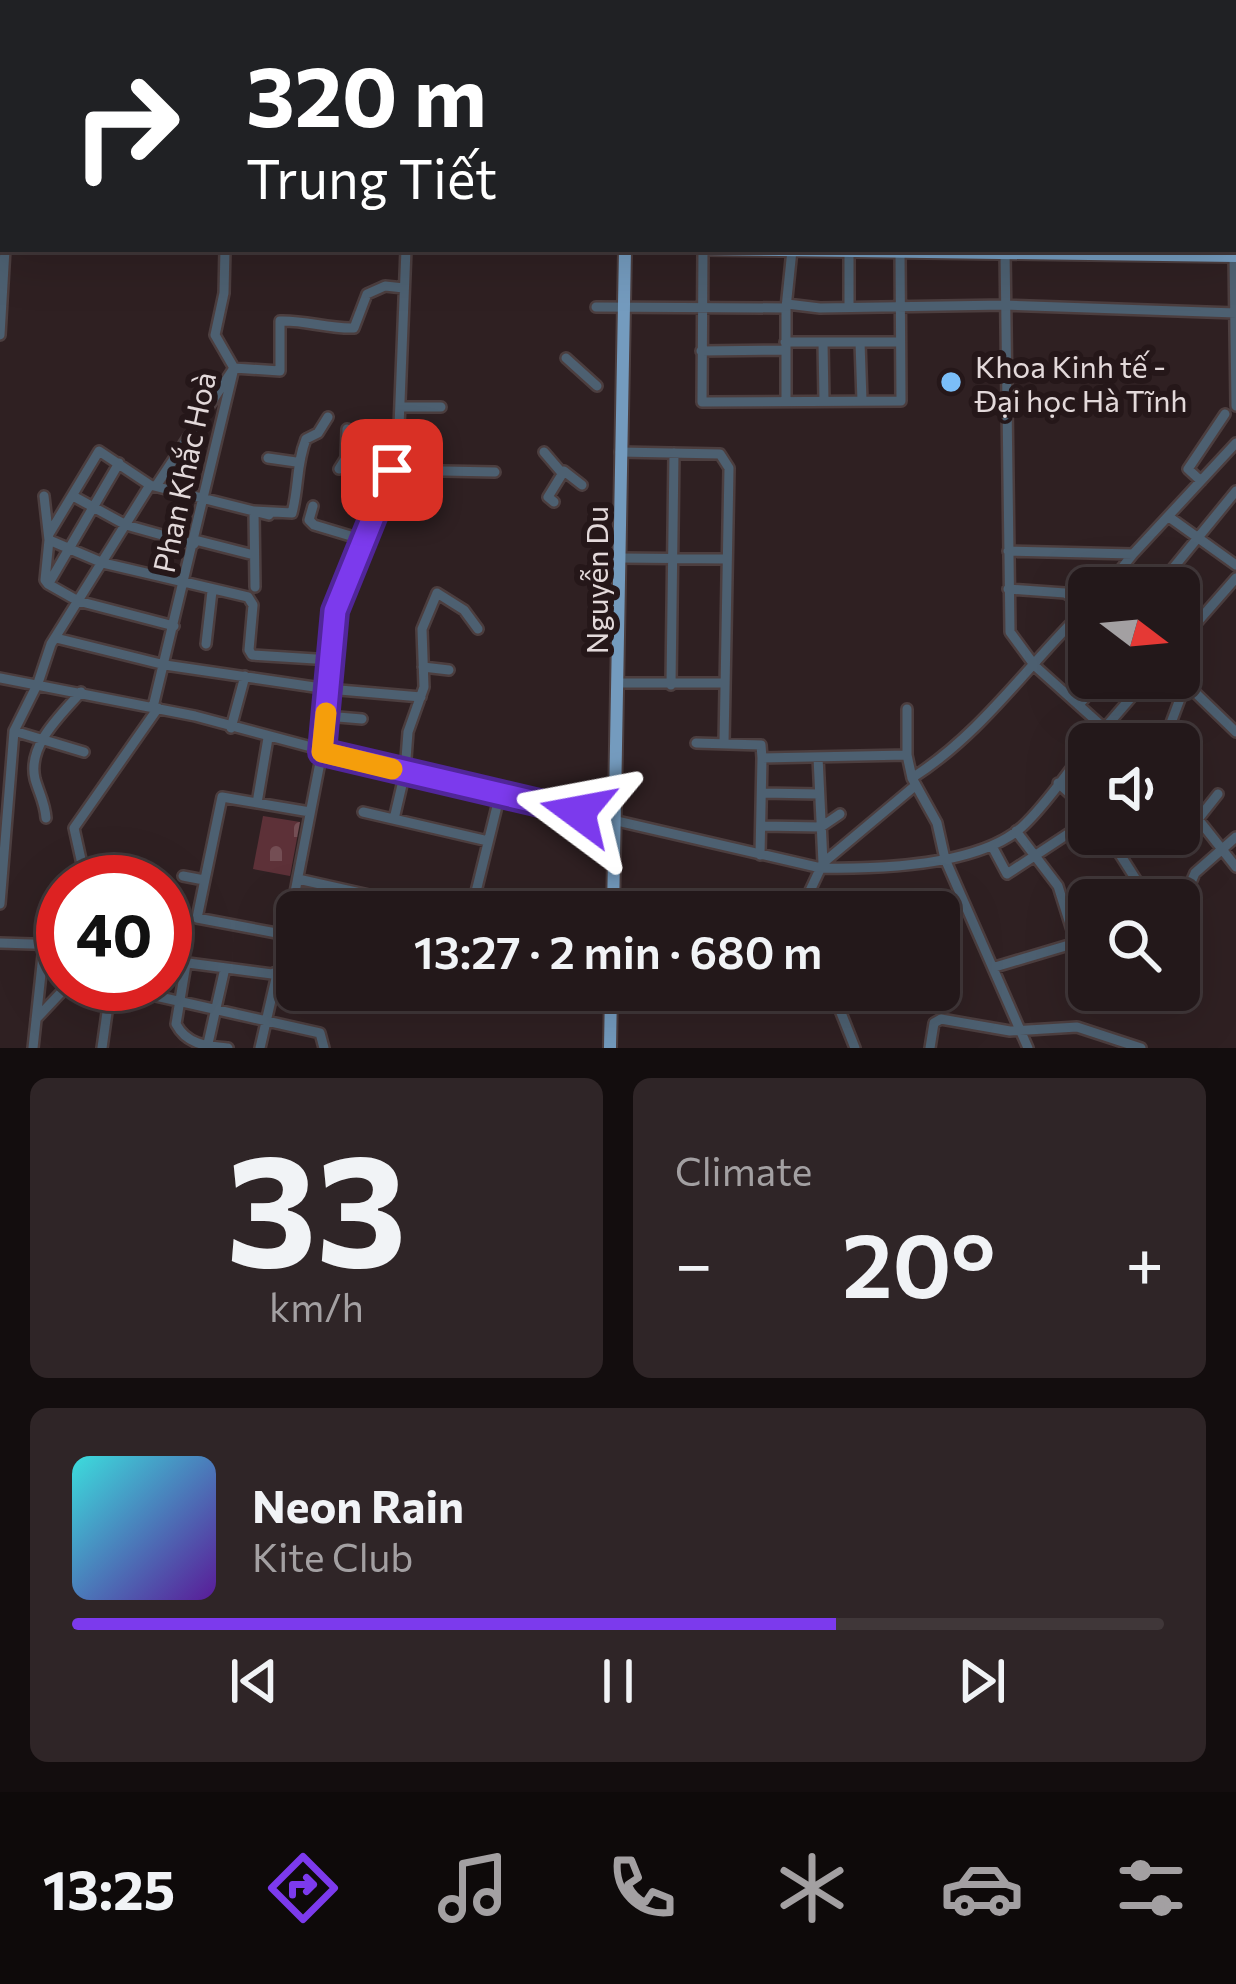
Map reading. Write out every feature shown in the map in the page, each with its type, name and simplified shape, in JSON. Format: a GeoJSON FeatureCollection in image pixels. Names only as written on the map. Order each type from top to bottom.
{"type":"FeatureCollection","features":[{"type":"Feature","properties":{"kind":"main road","name":"Nguyễn Du"},"geometry":{"type":"LineString","coordinates":[[614,891],[625,252]]}},
{"type":"Feature","properties":{"kind":"main road"},"geometry":{"type":"LineString","coordinates":[[1061,252],[1229,255]]}},
{"type":"Feature","properties":{"kind":"main road"},"geometry":{"type":"LineString","coordinates":[[610,1048],[611,1011]]}},
{"type":"Feature","properties":{"kind":"street"},"geometry":{"type":"LineString","coordinates":[[0,335],[5,252]]}},
{"type":"Feature","properties":{"kind":"street","name":"Phan Khắc Hoà"},"geometry":{"type":"LineString","coordinates":[[78,855],[74,829],[155,708],[234,368],[215,335],[226,252]]}},
{"type":"Feature","properties":{"kind":"street"},"geometry":{"type":"LineString","coordinates":[[296,891],[322,752],[335,611],[392,470],[400,407],[406,252]]}},
{"type":"Feature","properties":{"kind":"street"},"geometry":{"type":"LineString","coordinates":[[704,252],[702,401],[901,401],[899,252]]}},
{"type":"Feature","properties":{"kind":"street"},"geometry":{"type":"LineString","coordinates":[[786,401],[786,306],[798,252]]}},
{"type":"Feature","properties":{"kind":"street"},"geometry":{"type":"LineString","coordinates":[[849,252],[849,308]]}},
{"type":"Feature","properties":{"kind":"street"},"geometry":{"type":"LineString","coordinates":[[1005,252],[1012,638],[1035,666],[1099,723]]}},
{"type":"Feature","properties":{"kind":"street"},"geometry":{"type":"LineString","coordinates":[[1229,255],[1236,406]]}},
{"type":"Feature","properties":{"kind":"street"},"geometry":{"type":"LineString","coordinates":[[0,904],[4,802],[14,731],[56,638],[126,525],[234,368],[280,371],[280,321],[354,328],[368,294],[386,286],[404,288]]}},
{"type":"Feature","properties":{"kind":"street"},"geometry":{"type":"LineString","coordinates":[[596,307],[1005,305],[1235,313]]}},
{"type":"Feature","properties":{"kind":"street"},"geometry":{"type":"LineString","coordinates":[[823,342],[824,401]]}},
{"type":"Feature","properties":{"kind":"street"},"geometry":{"type":"LineString","coordinates":[[860,342],[862,401]]}},
{"type":"Feature","properties":{"kind":"street"},"geometry":{"type":"LineString","coordinates":[[701,351],[899,342]]}},
{"type":"Feature","properties":{"kind":"street"},"geometry":{"type":"LineString","coordinates":[[566,358],[597,386]]}},
{"type":"Feature","properties":{"kind":"street"},"geometry":{"type":"LineString","coordinates":[[400,407],[441,407]]}},
{"type":"Feature","properties":{"kind":"street"},"geometry":{"type":"LineString","coordinates":[[1201,481],[1188,469],[1225,414]]}},
{"type":"Feature","properties":{"kind":"street"},"geometry":{"type":"LineString","coordinates":[[254,511],[292,513],[296,462],[306,440],[321,430],[328,417]]}},
{"type":"Feature","properties":{"kind":"street"},"geometry":{"type":"LineString","coordinates":[[339,469],[346,458],[347,429]]}},
{"type":"Feature","properties":{"kind":"street"},"geometry":{"type":"LineString","coordinates":[[1122,567],[1236,443]]}},
{"type":"Feature","properties":{"kind":"street"},"geometry":{"type":"LineString","coordinates":[[49,537],[99,451],[153,486],[269,515]]}},
{"type":"Feature","properties":{"kind":"street"},"geometry":{"type":"LineString","coordinates":[[544,452],[562,473],[582,484]]}},
{"type":"Feature","properties":{"kind":"street"},"geometry":{"type":"LineString","coordinates":[[620,452],[724,454],[729,470],[724,744]]}},
{"type":"Feature","properties":{"kind":"street"},"geometry":{"type":"LineString","coordinates":[[670,685],[674,453]]}},
{"type":"Feature","properties":{"kind":"street"},"geometry":{"type":"LineString","coordinates":[[268,458],[296,462]]}},
{"type":"Feature","properties":{"kind":"street"},"geometry":{"type":"LineString","coordinates":[[48,584],[119,463]]}},
{"type":"Feature","properties":{"kind":"street"},"geometry":{"type":"LineString","coordinates":[[392,470],[495,472]]}},
{"type":"Feature","properties":{"kind":"street"},"geometry":{"type":"LineString","coordinates":[[554,502],[548,497],[562,473]]}},
{"type":"Feature","properties":{"kind":"street"},"geometry":{"type":"LineString","coordinates":[[1175,567],[1236,491]]}},
{"type":"Feature","properties":{"kind":"street"},"geometry":{"type":"LineString","coordinates":[[44,496],[48,584],[78,601],[174,626]]}},
{"type":"Feature","properties":{"kind":"street"},"geometry":{"type":"LineString","coordinates":[[73,496],[126,525],[254,555]]}},
{"type":"Feature","properties":{"kind":"street"},"geometry":{"type":"LineString","coordinates":[[314,506],[309,520],[314,525],[364,540]]}},
{"type":"Feature","properties":{"kind":"street"},"geometry":{"type":"LineString","coordinates":[[254,511],[255,586]]}},
{"type":"Feature","properties":{"kind":"street"},"geometry":{"type":"LineString","coordinates":[[1169,517],[1236,565]]}},
{"type":"Feature","properties":{"kind":"street"},"geometry":{"type":"LineString","coordinates":[[49,537],[103,563],[252,601],[252,655],[331,660]]}},
{"type":"Feature","properties":{"kind":"street"},"geometry":{"type":"LineString","coordinates":[[1008,550],[1132,554]]}},
{"type":"Feature","properties":{"kind":"street"},"geometry":{"type":"LineString","coordinates":[[617,558],[727,559]]}},
{"type":"Feature","properties":{"kind":"street"},"geometry":{"type":"LineString","coordinates":[[1200,619],[1236,578]]}},
{"type":"Feature","properties":{"kind":"street"},"geometry":{"type":"LineString","coordinates":[[1008,590],[1068,594]]}},
{"type":"Feature","properties":{"kind":"street"},"geometry":{"type":"LineString","coordinates":[[206,644],[212,591]]}},
{"type":"Feature","properties":{"kind":"street"},"geometry":{"type":"LineString","coordinates":[[394,819],[408,732],[422,697],[421,638],[437,593],[464,610],[478,629]]}},
{"type":"Feature","properties":{"kind":"street"},"geometry":{"type":"LineString","coordinates":[[810,891],[822,866],[980,725],[1068,629]]}},
{"type":"Feature","properties":{"kind":"street"},"geometry":{"type":"LineString","coordinates":[[56,638],[165,664],[422,697]]}},
{"type":"Feature","properties":{"kind":"street"},"geometry":{"type":"LineString","coordinates":[[423,667],[449,670]]}},
{"type":"Feature","properties":{"kind":"street"},"geometry":{"type":"LineString","coordinates":[[231,728],[245,676]]}},
{"type":"Feature","properties":{"kind":"street"},"geometry":{"type":"LineString","coordinates":[[0,678],[155,708],[405,772],[822,866],[861,869],[945,859],[992,846],[1016,830],[1068,771]]}},
{"type":"Feature","properties":{"kind":"street"},"geometry":{"type":"LineString","coordinates":[[619,683],[722,683]]}},
{"type":"Feature","properties":{"kind":"street"},"geometry":{"type":"LineString","coordinates":[[46,818],[35,775],[39,741],[81,692]]}},
{"type":"Feature","properties":{"kind":"street"},"geometry":{"type":"LineString","coordinates":[[1200,697],[1236,732]]}},
{"type":"Feature","properties":{"kind":"street"},"geometry":{"type":"LineString","coordinates":[[1079,705],[1084,699]]}},
{"type":"Feature","properties":{"kind":"street"},"geometry":{"type":"LineString","coordinates":[[1108,723],[1130,699]]}},
{"type":"Feature","properties":{"kind":"street"},"geometry":{"type":"LineString","coordinates":[[907,709],[907,755],[914,782],[937,823],[945,859],[1028,1048]]}},
{"type":"Feature","properties":{"kind":"street"},"geometry":{"type":"LineString","coordinates":[[326,716],[362,719]]}},
{"type":"Feature","properties":{"kind":"street"},"geometry":{"type":"LineString","coordinates":[[14,731],[84,752]]}},
{"type":"Feature","properties":{"kind":"street"},"geometry":{"type":"LineString","coordinates":[[257,802],[268,738]]}},
{"type":"Feature","properties":{"kind":"street"},"geometry":{"type":"LineString","coordinates":[[696,743],[761,745],[760,855]]}},
{"type":"Feature","properties":{"kind":"street"},"geometry":{"type":"LineString","coordinates":[[762,758],[907,755]]}},
{"type":"Feature","properties":{"kind":"street"},"geometry":{"type":"LineString","coordinates":[[818,757],[822,866]]}},
{"type":"Feature","properties":{"kind":"street"},"geometry":{"type":"LineString","coordinates":[[1058,783],[1068,794]]}},
{"type":"Feature","properties":{"kind":"street"},"geometry":{"type":"LineString","coordinates":[[762,793],[820,794]]}},
{"type":"Feature","properties":{"kind":"street"},"geometry":{"type":"LineString","coordinates":[[476,891],[500,794]]}},
{"type":"Feature","properties":{"kind":"street"},"geometry":{"type":"LineString","coordinates":[[1200,817],[1218,794]]}},
{"type":"Feature","properties":{"kind":"street"},"geometry":{"type":"LineString","coordinates":[[276,933],[197,918],[222,796],[310,812]]}},
{"type":"Feature","properties":{"kind":"street"},"geometry":{"type":"LineString","coordinates":[[363,812],[488,841]]}},
{"type":"Feature","properties":{"kind":"street"},"geometry":{"type":"LineString","coordinates":[[762,826],[821,827],[840,814]]}},
{"type":"Feature","properties":{"kind":"street"},"geometry":{"type":"LineString","coordinates":[[1200,819],[1236,867]]}},
{"type":"Feature","properties":{"kind":"street"},"geometry":{"type":"LineString","coordinates":[[1016,830],[1064,898],[1068,913]]}},
{"type":"Feature","properties":{"kind":"street"},"geometry":{"type":"LineString","coordinates":[[992,846],[1007,874],[1068,831]]}},
{"type":"Feature","properties":{"kind":"street"},"geometry":{"type":"LineString","coordinates":[[1192,879],[1236,837]]}},
{"type":"Feature","properties":{"kind":"street"},"geometry":{"type":"LineString","coordinates":[[192,878],[204,880]]}},
{"type":"Feature","properties":{"kind":"street"},"geometry":{"type":"LineString","coordinates":[[298,879],[351,891]]}},
{"type":"Feature","properties":{"kind":"street"},"geometry":{"type":"LineString","coordinates":[[0,943],[36,944]]}},
{"type":"Feature","properties":{"kind":"street"},"geometry":{"type":"LineString","coordinates":[[995,967],[1068,945]]}},
{"type":"Feature","properties":{"kind":"street"},"geometry":{"type":"LineString","coordinates":[[192,965],[276,973]]}},
{"type":"Feature","properties":{"kind":"street"},"geometry":{"type":"LineString","coordinates":[[207,1047],[225,968]]}},
{"type":"Feature","properties":{"kind":"street"},"geometry":{"type":"LineString","coordinates":[[260,1048],[276,981]]}},
{"type":"Feature","properties":{"kind":"street"},"geometry":{"type":"LineString","coordinates":[[192,1005],[323,1034],[324,1048]]}},
{"type":"Feature","properties":{"kind":"street"},"geometry":{"type":"LineString","coordinates":[[33,1048],[37,1011]]}},
{"type":"Feature","properties":{"kind":"street"},"geometry":{"type":"LineString","coordinates":[[36,1019],[44,1011]]}},
{"type":"Feature","properties":{"kind":"street"},"geometry":{"type":"LineString","coordinates":[[102,1048],[107,1011]]}},
{"type":"Feature","properties":{"kind":"street"},"geometry":{"type":"LineString","coordinates":[[178,1011],[176,1024],[182,1036],[207,1047],[228,1048]]}},
{"type":"Feature","properties":{"kind":"street"},"geometry":{"type":"LineString","coordinates":[[840,1011],[855,1048]]}},
{"type":"Feature","properties":{"kind":"street"},"geometry":{"type":"LineString","coordinates":[[930,1048],[938,1019],[1021,1030],[1077,1027],[1141,1048]]}},
{"type":"Feature","properties":{"kind":"green space"},"geometry":{"type":"Polygon","coordinates":[[[263,816],[300,822],[290,876],[253,869],[263,816]]]}},
{"type":"Feature","properties":{"kind":"slow traffic"},"geometry":{"type":"LineString","coordinates":[[326,713],[322,752],[392,769]]}},
{"type":"Feature","properties":{"kind":"place","name":"Khoa Kinh tế - Đại học Hà Tĩnh"},"geometry":{"type":"Point","coordinates":[951,382]}},
{"type":"Feature","properties":{"kind":"route"},"geometry":{"type":"LineString","coordinates":[[392,470],[335,611],[322,752],[578,812]]}}]}
